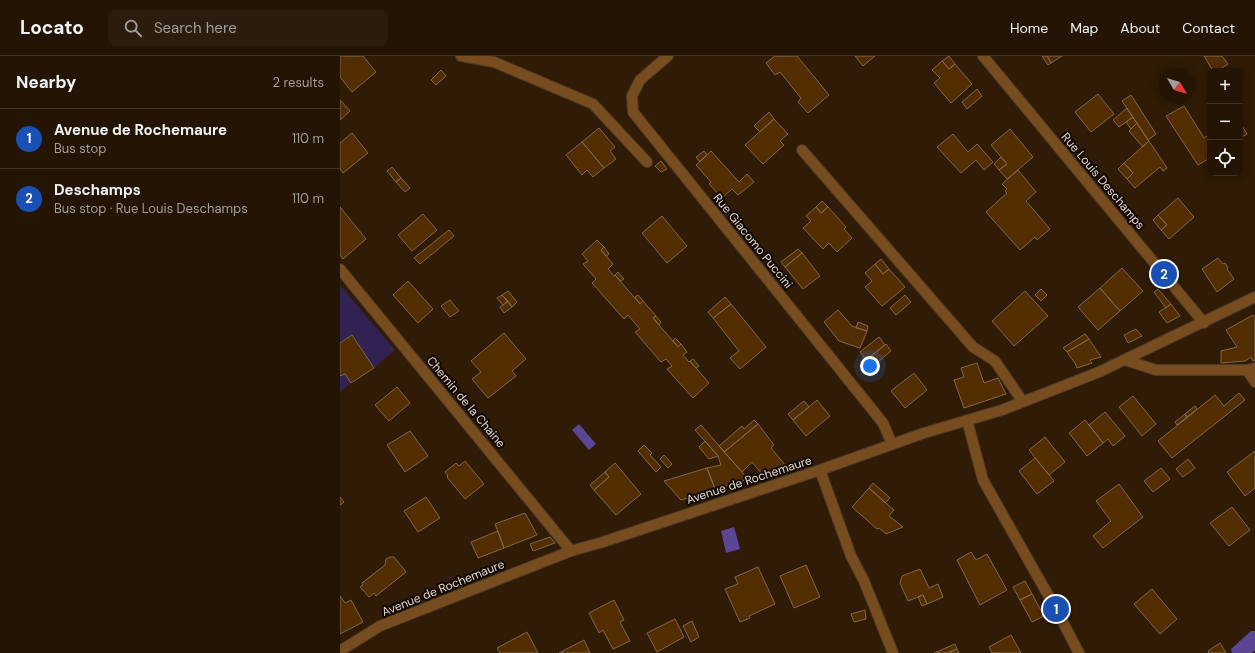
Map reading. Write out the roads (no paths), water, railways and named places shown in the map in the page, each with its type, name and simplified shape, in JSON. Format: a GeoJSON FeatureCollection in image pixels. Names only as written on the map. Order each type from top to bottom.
{"type":"FeatureCollection","features":[{"type":"Feature","properties":{"kind":"street"},"geometry":{"type":"LineString","coordinates":[[461,56],[494,62],[594,104],[647,162]]}},
{"type":"Feature","properties":{"kind":"street","name":"Rue Giacomo Puccini"},"geometry":{"type":"LineString","coordinates":[[668,56],[640,80],[632,96],[633,112],[883,423],[892,444]]}},
{"type":"Feature","properties":{"kind":"street","name":"Rue Louis Deschamps"},"geometry":{"type":"LineString","coordinates":[[983,56],[1204,323]]}},
{"type":"Feature","properties":{"kind":"street"},"geometry":{"type":"LineString","coordinates":[[802,150],[973,347],[995,361],[1023,402]]}},
{"type":"Feature","properties":{"kind":"street","name":"Chemin de la Chaine"},"geometry":{"type":"LineString","coordinates":[[340,269],[571,551]]}},
{"type":"Feature","properties":{"kind":"street","name":"Avenue de Rochemaure"},"geometry":{"type":"LineString","coordinates":[[340,652],[380,626],[571,551],[609,540],[820,470],[924,433],[1023,402],[1099,372],[1204,323],[1255,297]]}},
{"type":"Feature","properties":{"kind":"street"},"geometry":{"type":"LineString","coordinates":[[1125,360],[1156,370],[1251,369],[1255,382]]}},
{"type":"Feature","properties":{"kind":"street"},"geometry":{"type":"LineString","coordinates":[[967,420],[983,480],[1056,609],[1079,653]]}},
{"type":"Feature","properties":{"kind":"street"},"geometry":{"type":"LineString","coordinates":[[820,470],[851,556],[864,581],[893,653]]}},
{"type":"Feature","properties":{"kind":"place","name":"Deschamps"},"geometry":{"type":"Point","coordinates":[1164,274]}},
{"type":"Feature","properties":{"kind":"place","name":"Avenue de Rochemaure"},"geometry":{"type":"Point","coordinates":[1056,609]}}]}
